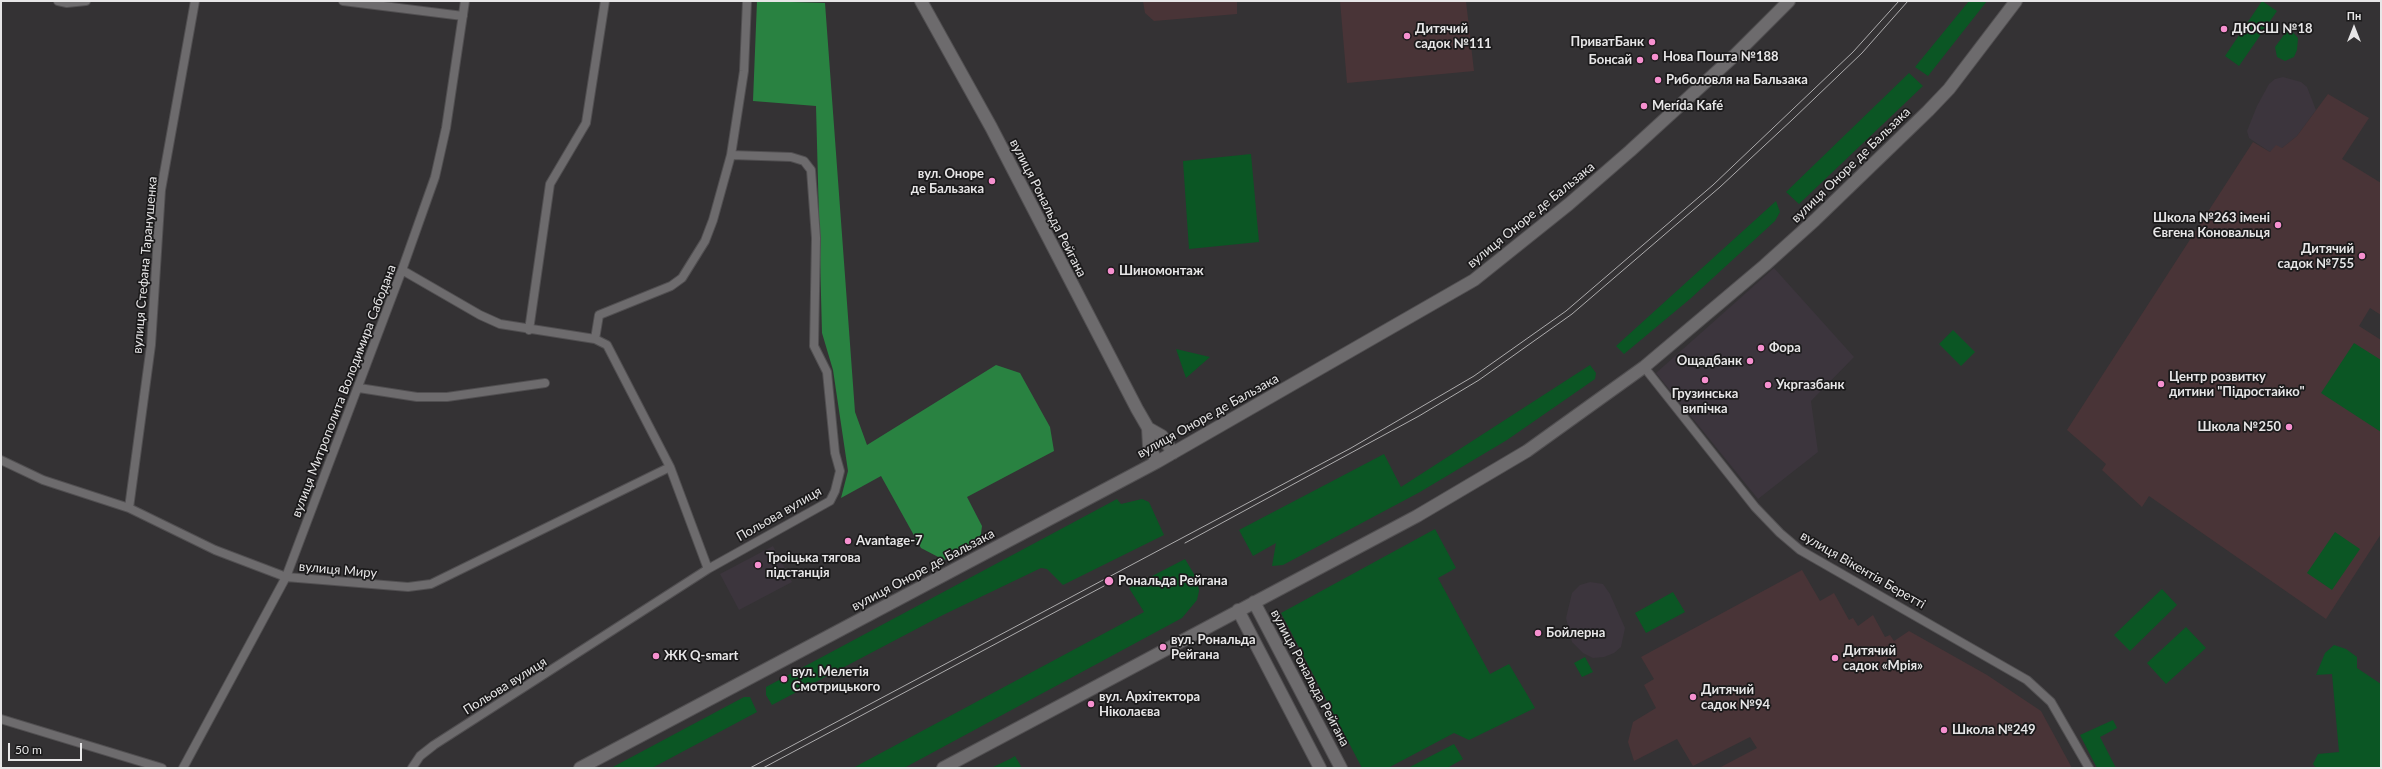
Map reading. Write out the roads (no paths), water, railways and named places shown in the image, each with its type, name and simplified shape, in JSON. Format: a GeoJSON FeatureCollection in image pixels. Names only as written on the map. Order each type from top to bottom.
{"type":"FeatureCollection","features":[{"type":"Feature","properties":{"kind":"street"},"geometry":{"type":"LineString","coordinates":[[58,1],[67,3],[86,1]]}},
{"type":"Feature","properties":{"kind":"street","name":"вулиця Стефана Таранушенка"},"geometry":{"type":"LineString","coordinates":[[129,508],[151,345],[161,190],[195,1]]}},
{"type":"Feature","properties":{"kind":"street"},"geometry":{"type":"LineString","coordinates":[[343,1],[463,16]]}},
{"type":"Feature","properties":{"kind":"street","name":"вулиця Митрополита Володимира Сабодана"},"geometry":{"type":"LineString","coordinates":[[183,768],[286,577],[359,388],[435,177],[446,128],[465,1]]}},
{"type":"Feature","properties":{"kind":"street"},"geometry":{"type":"LineString","coordinates":[[529,330],[550,184],[586,123],[604,1]]}},
{"type":"Feature","properties":{"kind":"street"},"geometry":{"type":"LineString","coordinates":[[595,339],[599,315],[671,286],[682,278],[708,234],[731,154],[744,71],[747,1]]}},
{"type":"Feature","properties":{"kind":"street","name":"вулиця Рональда Рейгана"},"geometry":{"type":"LineString","coordinates":[[921,1],[991,127],[1080,302],[1148,428],[1149,446],[1157,462]]}},
{"type":"Feature","properties":{"kind":"street","name":"вулиця Оноре де Бальзака"},"geometry":{"type":"LineString","coordinates":[[580,768],[1157,462],[1474,280],[1491,268],[1636,146],[1734,56],[1789,1]]}},
{"type":"Feature","properties":{"kind":"street","name":"вулиця Оноре де Бальзака"},"geometry":{"type":"LineString","coordinates":[[943,768],[1417,516],[1527,450],[1644,367],[1765,265],[1928,111],[1949,89],[2016,1]]}},
{"type":"Feature","properties":{"kind":"street","name":"Польова вулиця"},"geometry":{"type":"LineString","coordinates":[[412,768],[420,756],[434,744],[708,569],[830,500],[835,491],[840,472],[835,453],[827,372],[814,346],[816,238],[811,170],[804,161],[790,157],[731,154]]}},
{"type":"Feature","properties":{"kind":"street"},"geometry":{"type":"LineString","coordinates":[[402,270],[480,315],[500,324],[529,330],[595,339],[607,345],[670,467],[708,569]]}},
{"type":"Feature","properties":{"kind":"street","name":"вулиця Вікентія Беретті"},"geometry":{"type":"LineString","coordinates":[[1644,367],[1755,507],[1780,533],[1800,550],[2027,680],[2051,702],[2089,768]]}},
{"type":"Feature","properties":{"kind":"street"},"geometry":{"type":"LineString","coordinates":[[359,388],[417,397],[447,397],[545,383]]}},
{"type":"Feature","properties":{"kind":"street","name":"вулиця Рональда Рейгана"},"geometry":{"type":"LineString","coordinates":[[1148,428],[1164,438],[1173,453]]}},
{"type":"Feature","properties":{"kind":"street","name":"вулиця Миру"},"geometry":{"type":"LineString","coordinates":[[1,460],[43,480],[129,508],[216,550],[286,577],[408,587],[432,584],[670,467]]}},
{"type":"Feature","properties":{"kind":"street","name":"вулиця Рональда Рейгана"},"geometry":{"type":"LineString","coordinates":[[1254,602],[1341,768]]}},
{"type":"Feature","properties":{"kind":"street"},"geometry":{"type":"LineString","coordinates":[[1238,610],[1320,768]]}},
{"type":"Feature","properties":{"kind":"street"},"geometry":{"type":"LineString","coordinates":[[1,719],[162,768]]}},
{"type":"Feature","properties":{"kind":"tram line"},"geometry":{"type":"LineString","coordinates":[[750,768],[1351,448],[1474,376],[1566,311],[1713,185],[1853,52],[1899,1]]}},
{"type":"Feature","properties":{"kind":"tram line"},"geometry":{"type":"LineString","coordinates":[[1185,543],[1419,416],[1479,380],[1572,314],[1720,187],[1793,119],[1862,53],[1908,1]]}},
{"type":"Feature","properties":{"kind":"tram line"},"geometry":{"type":"LineString","coordinates":[[763,768],[1104,586]]}},
{"type":"Feature","properties":{"kind":"place","name":"ДЮСШ №18"},"geometry":{"type":"Point","coordinates":[2224,29]}},
{"type":"Feature","properties":{"kind":"place","name":"Дитячий садок №111"},"geometry":{"type":"Point","coordinates":[1407,36]}},
{"type":"Feature","properties":{"kind":"place","name":"ПриватБанк"},"geometry":{"type":"Point","coordinates":[1652,42]}},
{"type":"Feature","properties":{"kind":"place","name":"Нова Пошта №188"},"geometry":{"type":"Point","coordinates":[1655,57]}},
{"type":"Feature","properties":{"kind":"place","name":"Бонсай"},"geometry":{"type":"Point","coordinates":[1640,60]}},
{"type":"Feature","properties":{"kind":"place","name":"Риболовля на Бальзака"},"geometry":{"type":"Point","coordinates":[1658,80]}},
{"type":"Feature","properties":{"kind":"place","name":"Merída Kafé"},"geometry":{"type":"Point","coordinates":[1644,106]}},
{"type":"Feature","properties":{"kind":"place","name":"вул. Оноре де Бальзака"},"geometry":{"type":"Point","coordinates":[992,181]}},
{"type":"Feature","properties":{"kind":"place","name":"Школа №263 імені Євгена Коновальця"},"geometry":{"type":"Point","coordinates":[2278,225]}},
{"type":"Feature","properties":{"kind":"place","name":"Дитячий садок №755"},"geometry":{"type":"Point","coordinates":[2362,256]}},
{"type":"Feature","properties":{"kind":"place","name":"Шиномонтаж"},"geometry":{"type":"Point","coordinates":[1111,271]}},
{"type":"Feature","properties":{"kind":"place","name":"Фора"},"geometry":{"type":"Point","coordinates":[1761,348]}},
{"type":"Feature","properties":{"kind":"place","name":"Ощадбанк"},"geometry":{"type":"Point","coordinates":[1750,361]}},
{"type":"Feature","properties":{"kind":"place","name":"Грузинська випічка"},"geometry":{"type":"Point","coordinates":[1705,380]}},
{"type":"Feature","properties":{"kind":"place","name":"Центр розвитку дитини \"Підростайко\""},"geometry":{"type":"Point","coordinates":[2161,384]}},
{"type":"Feature","properties":{"kind":"place","name":"Укргазбанк"},"geometry":{"type":"Point","coordinates":[1768,385]}},
{"type":"Feature","properties":{"kind":"place","name":"Школа №250"},"geometry":{"type":"Point","coordinates":[2289,427]}},
{"type":"Feature","properties":{"kind":"place","name":"Avantage-7"},"geometry":{"type":"Point","coordinates":[848,541]}},
{"type":"Feature","properties":{"kind":"place","name":"Троiцька тягова пiдстанцiя"},"geometry":{"type":"Point","coordinates":[758,565]}},
{"type":"Feature","properties":{"kind":"place","name":"Рональда Рейгана"},"geometry":{"type":"Point","coordinates":[1109,581]}},
{"type":"Feature","properties":{"kind":"place","name":"Бойлерна"},"geometry":{"type":"Point","coordinates":[1538,633]}},
{"type":"Feature","properties":{"kind":"place","name":"вул. Рональда Рейгана"},"geometry":{"type":"Point","coordinates":[1163,647]}},
{"type":"Feature","properties":{"kind":"place","name":"ЖК Q-smart"},"geometry":{"type":"Point","coordinates":[656,656]}},
{"type":"Feature","properties":{"kind":"place","name":"Дитячий садок «Мрія»"},"geometry":{"type":"Point","coordinates":[1835,658]}},
{"type":"Feature","properties":{"kind":"place","name":"вул. Мелетія Смотрицького"},"geometry":{"type":"Point","coordinates":[784,679]}},
{"type":"Feature","properties":{"kind":"place","name":"Дитячий садок №94"},"geometry":{"type":"Point","coordinates":[1693,697]}},
{"type":"Feature","properties":{"kind":"place","name":"вул. Архітектора Ніколаєва"},"geometry":{"type":"Point","coordinates":[1091,704]}},
{"type":"Feature","properties":{"kind":"place","name":"Школа №249"},"geometry":{"type":"Point","coordinates":[1944,730]}}]}
